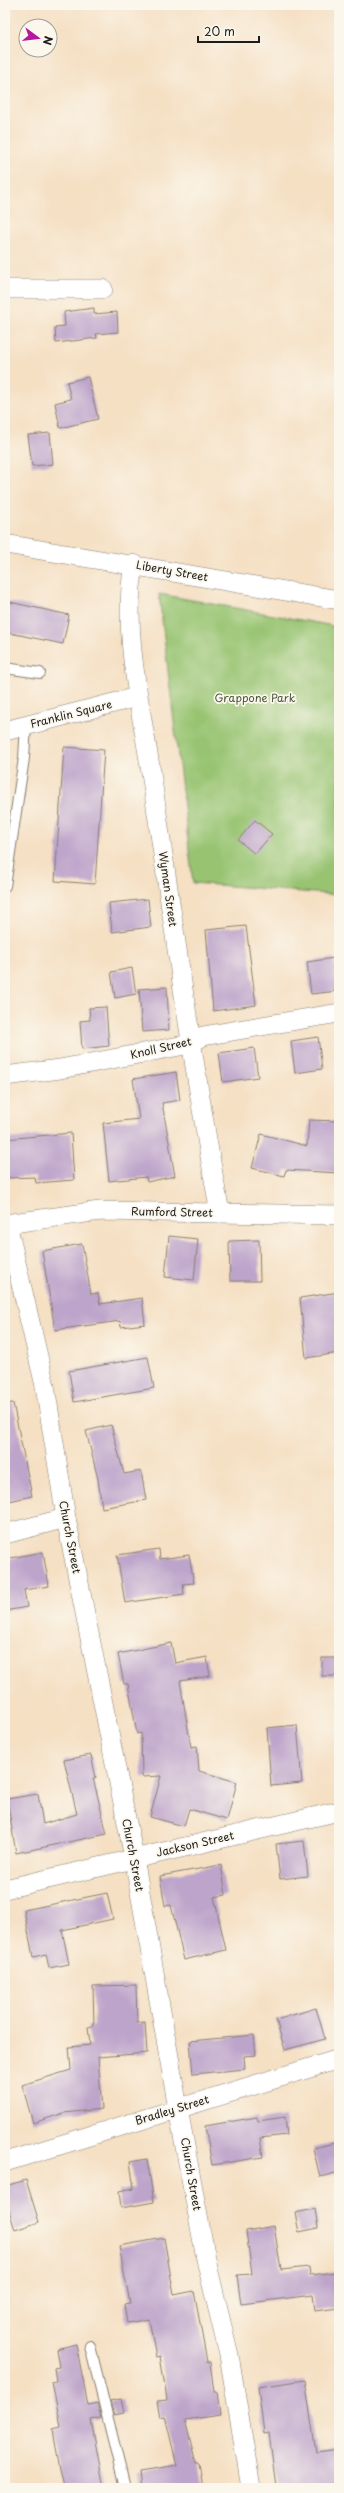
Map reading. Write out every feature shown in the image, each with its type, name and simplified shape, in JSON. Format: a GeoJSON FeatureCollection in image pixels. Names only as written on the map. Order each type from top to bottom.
{"type":"FeatureCollection","features":[{"type":"Feature","properties":{"kind":"street"},"geometry":{"type":"LineString","coordinates":[[5,289],[103,289]]}},
{"type":"Feature","properties":{"kind":"street","name":"Liberty Street"},"geometry":{"type":"LineString","coordinates":[[5,544],[134,564],[339,600]]}},
{"type":"Feature","properties":{"kind":"street","name":"Wyman Street"},"geometry":{"type":"LineString","coordinates":[[134,564],[129,590],[137,697],[149,756],[190,1044],[220,1213]]}},
{"type":"Feature","properties":{"kind":"street","name":"Franklin Square"},"geometry":{"type":"LineString","coordinates":[[5,730],[137,697]]}},
{"type":"Feature","properties":{"kind":"street","name":"Knoll Street"},"geometry":{"type":"LineString","coordinates":[[5,1076],[60,1069],[190,1044],[203,1036],[339,1013]]}},
{"type":"Feature","properties":{"kind":"street","name":"Rumford Street"},"geometry":{"type":"LineString","coordinates":[[6,1224],[100,1211],[339,1215]]}},
{"type":"Feature","properties":{"kind":"street","name":"Church Street"},"geometry":{"type":"LineString","coordinates":[[6,1224],[45,1386],[66,1518],[134,1858],[207,2264],[229,2355],[252,2488]]}},
{"type":"Feature","properties":{"kind":"street"},"geometry":{"type":"LineString","coordinates":[[5,1534],[66,1518]]}},
{"type":"Feature","properties":{"kind":"street","name":"Jackson Street"},"geometry":{"type":"LineString","coordinates":[[5,1889],[339,1811]]}},
{"type":"Feature","properties":{"kind":"street","name":"Bradley Street"},"geometry":{"type":"LineString","coordinates":[[5,2162],[339,2059]]}},
{"type":"Feature","properties":{"kind":"lane"},"geometry":{"type":"LineString","coordinates":[[5,668],[40,673]]}},
{"type":"Feature","properties":{"kind":"lane"},"geometry":{"type":"LineString","coordinates":[[5,886],[24,758],[26,725]]}},
{"type":"Feature","properties":{"kind":"lane"},"geometry":{"type":"LineString","coordinates":[[90,2346],[125,2488]]}},
{"type":"Feature","properties":{"kind":"green space","name":"Grappone Park"},"geometry":{"type":"Polygon","coordinates":[[[159,594],[339,627],[339,895],[193,883],[159,594]]]}},
{"type":"Feature","properties":{"kind":"building"},"geometry":{"type":"Polygon","coordinates":[[[94,308],[94,314],[117,312],[118,332],[96,334],[97,338],[56,343],[55,327],[65,326],[64,312],[94,308]]]}},
{"type":"Feature","properties":{"kind":"building"},"geometry":{"type":"Polygon","coordinates":[[[88,377],[98,419],[60,428],[55,403],[71,399],[67,382],[88,377]]]}},
{"type":"Feature","properties":{"kind":"building"},"geometry":{"type":"Polygon","coordinates":[[[50,433],[53,464],[32,466],[28,435],[50,433]]]}},
{"type":"Feature","properties":{"kind":"building"},"geometry":{"type":"Polygon","coordinates":[[[5,601],[69,615],[63,644],[5,632],[5,601]]]}},
{"type":"Feature","properties":{"kind":"building"},"geometry":{"type":"Polygon","coordinates":[[[64,747],[104,750],[95,884],[55,881],[64,747]]]}},
{"type":"Feature","properties":{"kind":"building"},"geometry":{"type":"Polygon","coordinates":[[[255,820],[272,834],[255,854],[238,840],[255,820]]]}},
{"type":"Feature","properties":{"kind":"building"},"geometry":{"type":"Polygon","coordinates":[[[148,899],[151,927],[112,932],[109,903],[148,899]]]}},
{"type":"Feature","properties":{"kind":"building"},"geometry":{"type":"Polygon","coordinates":[[[246,926],[256,1005],[213,1011],[206,930],[246,926]]]}},
{"type":"Feature","properties":{"kind":"building"},"geometry":{"type":"Polygon","coordinates":[[[334,958],[338,991],[311,994],[307,962],[334,958]]]}},
{"type":"Feature","properties":{"kind":"building"},"geometry":{"type":"Polygon","coordinates":[[[132,968],[136,994],[115,998],[111,972],[132,968]]]}},
{"type":"Feature","properties":{"kind":"building"},"geometry":{"type":"Polygon","coordinates":[[[167,987],[169,1030],[142,1032],[139,989],[167,987]]]}},
{"type":"Feature","properties":{"kind":"building"},"geometry":{"type":"Polygon","coordinates":[[[106,1007],[109,1046],[82,1049],[80,1021],[90,1020],[89,1008],[106,1007]]]}},
{"type":"Feature","properties":{"kind":"building"},"geometry":{"type":"Polygon","coordinates":[[[318,1037],[322,1069],[295,1073],[291,1041],[318,1037]]]}},
{"type":"Feature","properties":{"kind":"building"},"geometry":{"type":"Polygon","coordinates":[[[254,1048],[258,1077],[223,1082],[219,1053],[254,1048]]]}},
{"type":"Feature","properties":{"kind":"building"},"geometry":{"type":"Polygon","coordinates":[[[176,1072],[180,1100],[162,1103],[175,1176],[147,1182],[146,1177],[109,1181],[103,1123],[139,1119],[133,1079],[176,1072]]]}},
{"type":"Feature","properties":{"kind":"building"},"geometry":{"type":"Polygon","coordinates":[[[309,1120],[339,1121],[339,1173],[286,1170],[284,1176],[252,1168],[261,1134],[307,1146],[309,1120]]]}},
{"type":"Feature","properties":{"kind":"building"},"geometry":{"type":"Polygon","coordinates":[[[71,1133],[74,1180],[36,1183],[35,1177],[5,1178],[5,1139],[71,1133]]]}},
{"type":"Feature","properties":{"kind":"building"},"geometry":{"type":"Polygon","coordinates":[[[169,1236],[198,1239],[194,1280],[165,1277],[169,1236]]]}},
{"type":"Feature","properties":{"kind":"building"},"geometry":{"type":"Polygon","coordinates":[[[259,1240],[260,1281],[230,1281],[229,1241],[259,1240]]]}},
{"type":"Feature","properties":{"kind":"building"},"geometry":{"type":"Polygon","coordinates":[[[82,1244],[91,1294],[98,1293],[100,1304],[142,1298],[145,1324],[121,1327],[120,1321],[55,1330],[42,1251],[82,1244]]]}},
{"type":"Feature","properties":{"kind":"building"},"geometry":{"type":"Polygon","coordinates":[[[339,1292],[339,1353],[306,1358],[300,1298],[339,1292]]]}},
{"type":"Feature","properties":{"kind":"building"},"geometry":{"type":"Polygon","coordinates":[[[148,1357],[154,1388],[74,1402],[69,1371],[148,1357]]]}},
{"type":"Feature","properties":{"kind":"building"},"geometry":{"type":"Polygon","coordinates":[[[13,1403],[32,1496],[5,1502],[5,1404],[13,1403]]]}},
{"type":"Feature","properties":{"kind":"building"},"geometry":{"type":"Polygon","coordinates":[[[111,1425],[124,1474],[141,1471],[146,1500],[102,1508],[98,1479],[86,1431],[111,1425]]]}},
{"type":"Feature","properties":{"kind":"building"},"geometry":{"type":"Polygon","coordinates":[[[159,1549],[160,1559],[189,1555],[194,1583],[183,1584],[184,1594],[125,1603],[117,1555],[159,1549]]]}},
{"type":"Feature","properties":{"kind":"building"},"geometry":{"type":"Polygon","coordinates":[[[43,1552],[49,1586],[24,1590],[27,1607],[5,1611],[5,1559],[43,1552]]]}},
{"type":"Feature","properties":{"kind":"building"},"geometry":{"type":"Polygon","coordinates":[[[171,1643],[175,1663],[207,1657],[210,1676],[180,1681],[191,1747],[197,1746],[199,1771],[237,1782],[227,1820],[189,1809],[184,1826],[150,1817],[161,1776],[142,1777],[141,1733],[137,1734],[128,1684],[124,1684],[118,1654],[171,1643]]]}},
{"type":"Feature","properties":{"kind":"building"},"geometry":{"type":"Polygon","coordinates":[[[322,1658],[339,1658],[339,1676],[322,1676],[322,1658]]]}},
{"type":"Feature","properties":{"kind":"building"},"geometry":{"type":"Polygon","coordinates":[[[297,1725],[302,1783],[271,1786],[267,1728],[297,1725]]]}},
{"type":"Feature","properties":{"kind":"building"},"geometry":{"type":"Polygon","coordinates":[[[91,1755],[96,1778],[93,1778],[107,1834],[16,1853],[7,1799],[38,1794],[43,1824],[77,1814],[64,1760],[91,1755]]]}},
{"type":"Feature","properties":{"kind":"building"},"geometry":{"type":"Polygon","coordinates":[[[304,1841],[308,1876],[280,1879],[276,1844],[304,1841]]]}},
{"type":"Feature","properties":{"kind":"building"},"geometry":{"type":"Polygon","coordinates":[[[221,1865],[226,1895],[214,1897],[226,1950],[184,1960],[171,1905],[165,1906],[160,1876],[221,1865]]]}},
{"type":"Feature","properties":{"kind":"building"},"geometry":{"type":"Polygon","coordinates":[[[107,1893],[113,1919],[62,1930],[69,1964],[49,1968],[46,1954],[33,1957],[24,1910],[107,1893]]]}},
{"type":"Feature","properties":{"kind":"building"},"geometry":{"type":"Polygon","coordinates":[[[136,1985],[137,2023],[145,2022],[147,2053],[98,2057],[102,2109],[64,2113],[33,2123],[22,2085],[71,2070],[69,2047],[90,2045],[88,2027],[94,2026],[93,1986],[136,1985]]]}},
{"type":"Feature","properties":{"kind":"building"},"geometry":{"type":"Polygon","coordinates":[[[316,2008],[325,2039],[285,2050],[276,2020],[316,2008]]]}},
{"type":"Feature","properties":{"kind":"building"},"geometry":{"type":"Polygon","coordinates":[[[254,2035],[256,2055],[244,2056],[245,2069],[193,2074],[190,2041],[254,2035]]]}},
{"type":"Feature","properties":{"kind":"building"},"geometry":{"type":"Polygon","coordinates":[[[257,2117],[258,2121],[285,2117],[287,2135],[260,2138],[263,2157],[212,2165],[205,2126],[257,2117]]]}},
{"type":"Feature","properties":{"kind":"building"},"geometry":{"type":"Polygon","coordinates":[[[339,2142],[339,2172],[320,2177],[313,2148],[339,2142]]]}},
{"type":"Feature","properties":{"kind":"building"},"geometry":{"type":"Polygon","coordinates":[[[147,2159],[154,2202],[121,2208],[119,2191],[134,2188],[130,2162],[147,2159]]]}},
{"type":"Feature","properties":{"kind":"building"},"geometry":{"type":"Polygon","coordinates":[[[26,2180],[39,2222],[15,2230],[5,2197],[5,2186],[26,2180]]]}},
{"type":"Feature","properties":{"kind":"building"},"geometry":{"type":"Polygon","coordinates":[[[315,2209],[318,2228],[299,2232],[295,2213],[315,2209]]]}},
{"type":"Feature","properties":{"kind":"building"},"geometry":{"type":"Polygon","coordinates":[[[274,2226],[281,2270],[309,2267],[310,2275],[336,2272],[339,2308],[315,2311],[313,2295],[241,2304],[237,2275],[252,2274],[246,2231],[274,2226]]]}},
{"type":"Feature","properties":{"kind":"building"},"geometry":{"type":"Polygon","coordinates":[[[164,2238],[174,2295],[194,2291],[207,2362],[210,2362],[214,2392],[217,2392],[220,2415],[185,2420],[196,2463],[199,2463],[203,2488],[141,2488],[139,2472],[177,2466],[165,2416],[160,2417],[157,2401],[167,2400],[160,2356],[156,2357],[149,2319],[127,2323],[124,2304],[130,2303],[119,2246],[164,2238]]]}},
{"type":"Feature","properties":{"kind":"building"},"geometry":{"type":"Polygon","coordinates":[[[76,2344],[88,2405],[97,2403],[101,2418],[91,2420],[104,2488],[64,2488],[60,2471],[53,2429],[61,2427],[52,2382],[56,2381],[54,2368],[59,2367],[56,2349],[76,2344]]]}},
{"type":"Feature","properties":{"kind":"building"},"geometry":{"type":"Polygon","coordinates":[[[305,2380],[316,2452],[339,2449],[339,2483],[332,2484],[333,2488],[276,2488],[269,2432],[264,2433],[258,2387],[305,2380]]]}},
{"type":"Feature","properties":{"kind":"building"},"geometry":{"type":"Polygon","coordinates":[[[121,2399],[124,2413],[114,2415],[110,2401],[121,2399]]]}}]}
